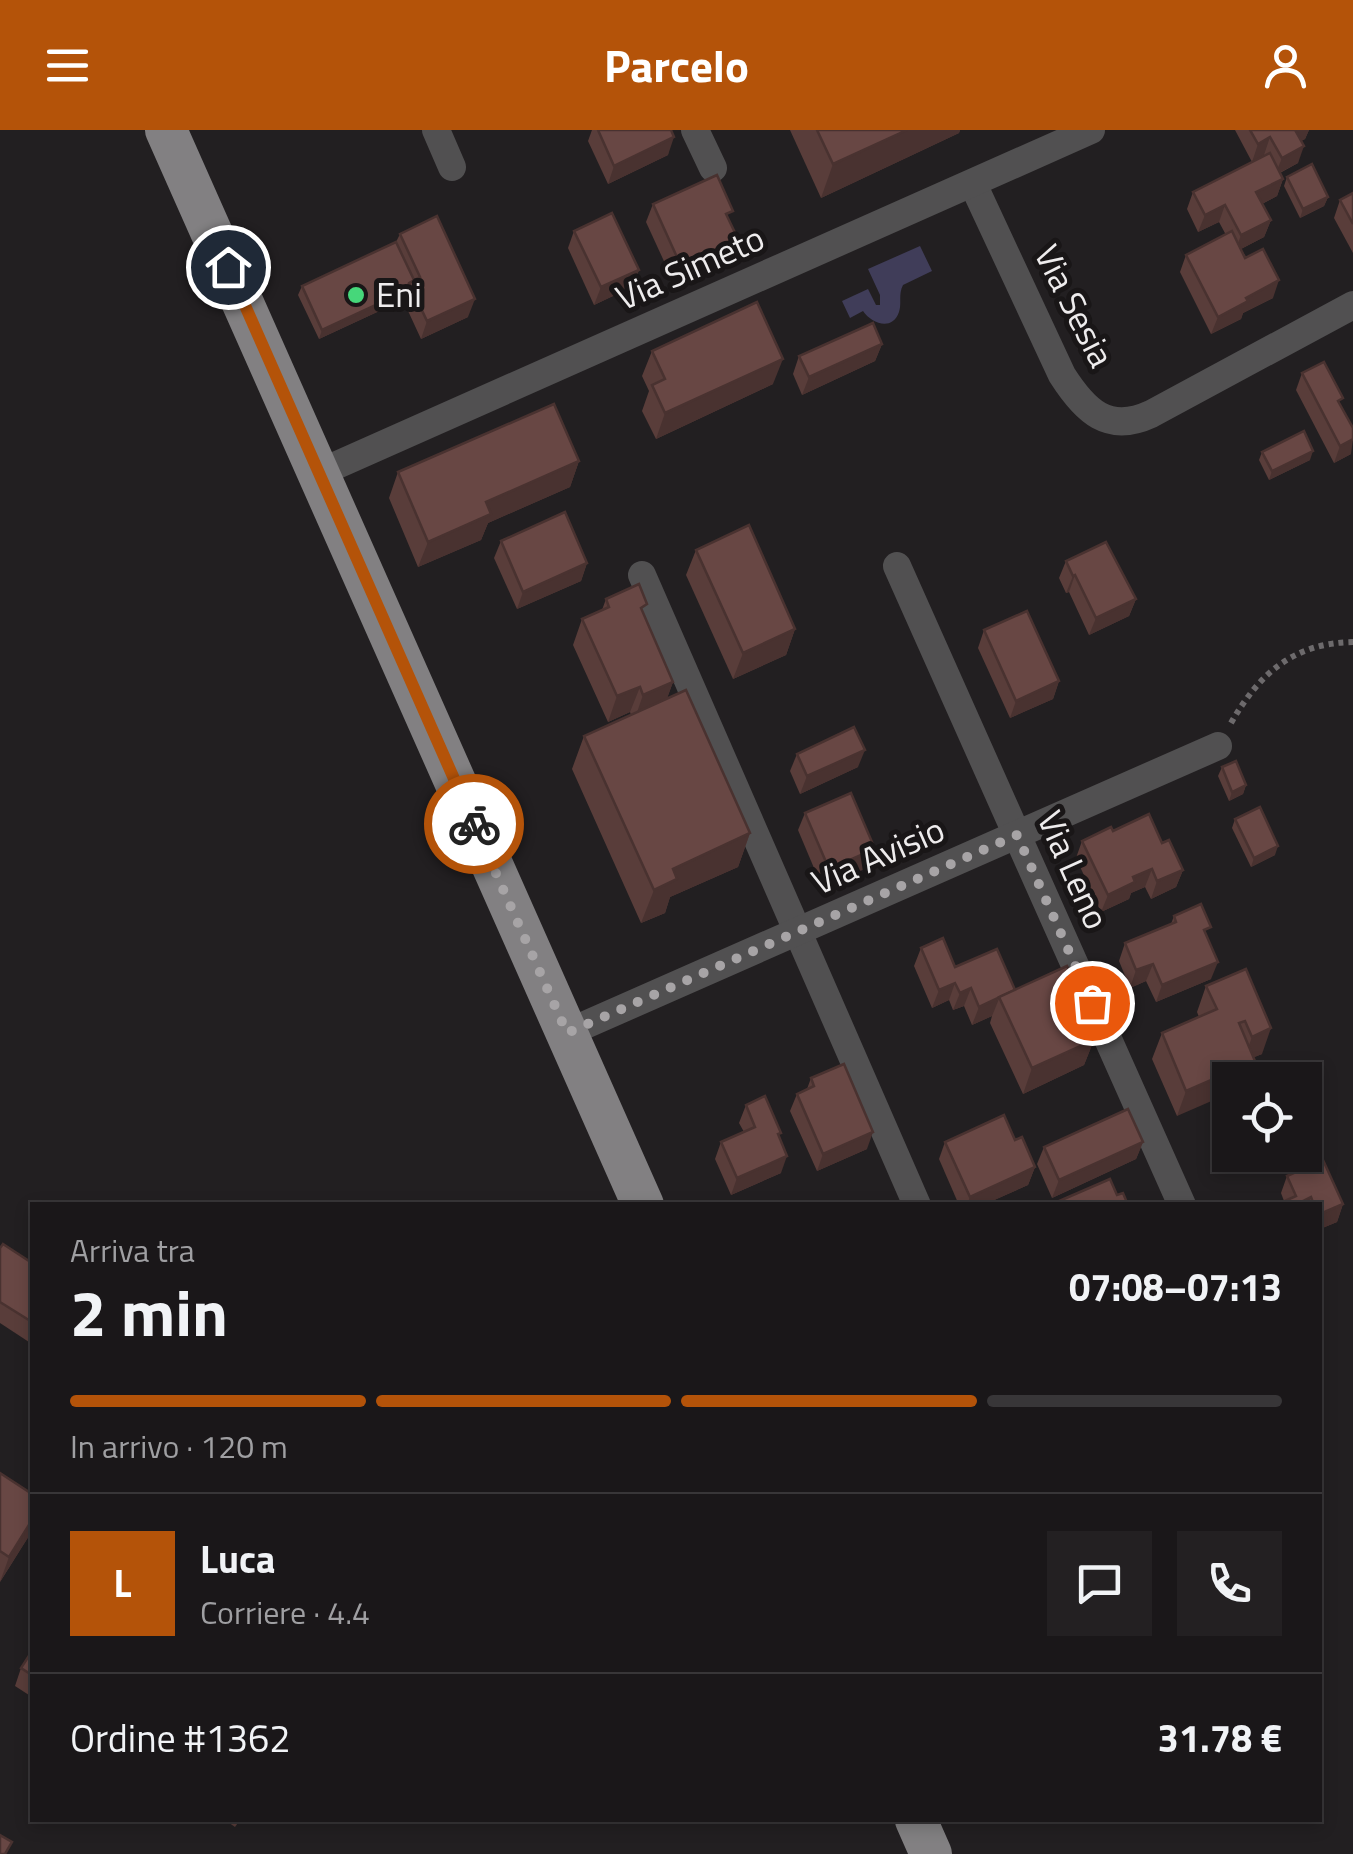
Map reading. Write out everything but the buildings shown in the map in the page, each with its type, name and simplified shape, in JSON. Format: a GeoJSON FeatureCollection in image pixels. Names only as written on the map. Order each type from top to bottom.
{"type":"FeatureCollection","features":[{"type":"Feature","properties":{"kind":"main road"},"geometry":{"type":"LineString","coordinates":[[166,130],[642,1202]]}},
{"type":"Feature","properties":{"kind":"main road"},"geometry":{"type":"LineString","coordinates":[[917,1822],[931,1854]]}},
{"type":"Feature","properties":{"kind":"street"},"geometry":{"type":"LineString","coordinates":[[436,130],[452,168]]}},
{"type":"Feature","properties":{"kind":"street"},"geometry":{"type":"LineString","coordinates":[[695,130],[713,168]]}},
{"type":"Feature","properties":{"kind":"street","name":"Via Simeto"},"geometry":{"type":"LineString","coordinates":[[319,473],[1091,130]]}},
{"type":"Feature","properties":{"kind":"street","name":"Via Sesia"},"geometry":{"type":"LineString","coordinates":[[973,184],[1062,375],[1092,411],[1113,422],[1138,420],[1151,414],[1353,305]]}},
{"type":"Feature","properties":{"kind":"street","name":"Via Leno"},"geometry":{"type":"LineString","coordinates":[[897,566],[1181,1202]]}},
{"type":"Feature","properties":{"kind":"street"},"geometry":{"type":"LineString","coordinates":[[642,576],[916,1202]]}},
{"type":"Feature","properties":{"kind":"street","name":"Via Avisio"},"geometry":{"type":"LineString","coordinates":[[567,1033],[1218,746]]}},
{"type":"Feature","properties":{"kind":"path"},"geometry":{"type":"LineString","coordinates":[[1218,746],[1264,676],[1310,648],[1353,642]]}},
{"type":"Feature","properties":{"kind":"shaded area"},"geometry":{"type":"Polygon","coordinates":[[[920,246],[932,271],[903,285],[896,318],[881,323],[863,311],[850,318],[842,301],[868,289],[876,305],[880,305],[880,295],[868,269],[920,246]]]}},
{"type":"Feature","properties":{"kind":"way so far"},"geometry":{"type":"LineString","coordinates":[[474,824],[567,1033],[1017,835],[1092,1003]]}},
{"type":"Feature","properties":{"kind":"place","name":"Eni"},"geometry":{"type":"Point","coordinates":[356,295]}},
{"type":"Feature","properties":{"kind":"route"},"geometry":{"type":"LineString","coordinates":[[228,267],[474,824]]}}]}
